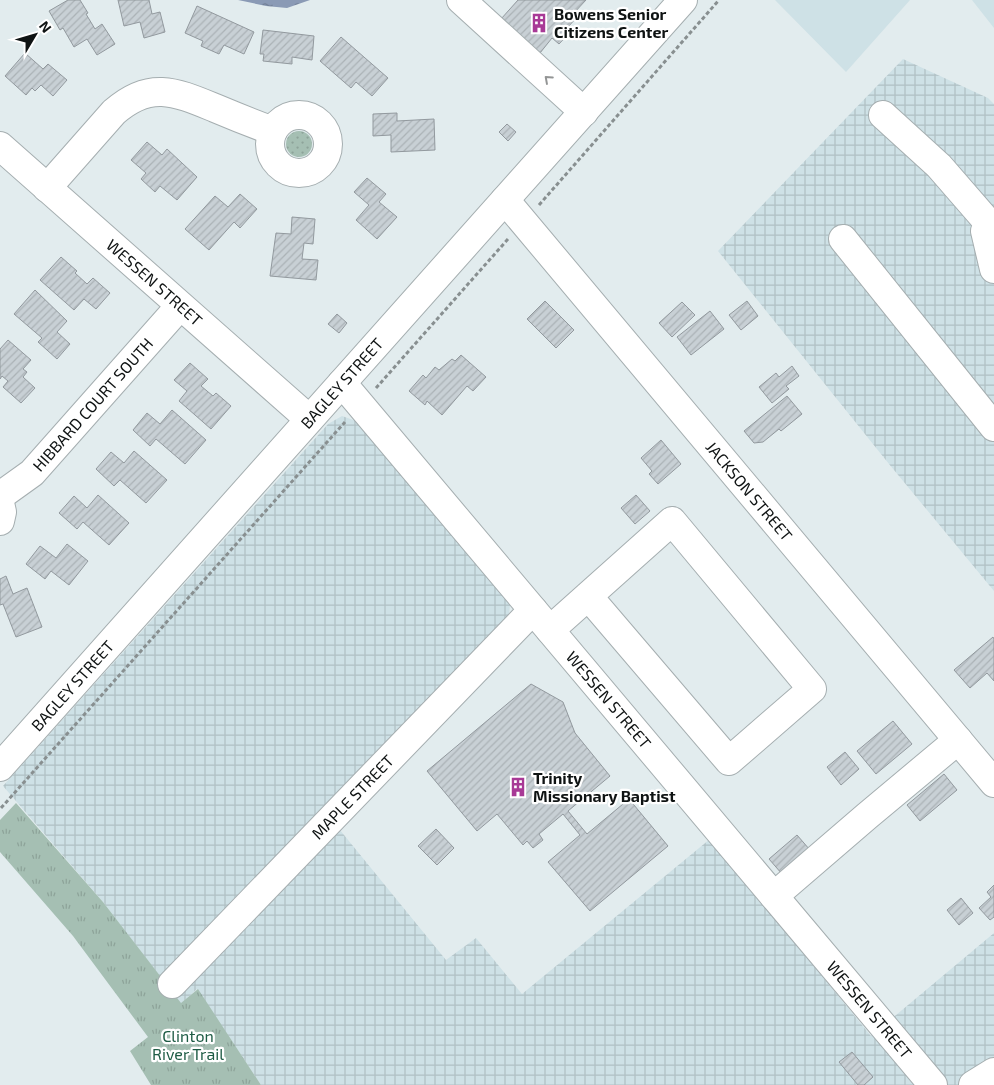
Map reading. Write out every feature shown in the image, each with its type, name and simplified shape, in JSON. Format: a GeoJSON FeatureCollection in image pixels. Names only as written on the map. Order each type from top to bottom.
{"type":"FeatureCollection","features":[{"type":"Feature","properties":{"kind":"street","name":"BAGLEY STREET"},"geometry":{"type":"LineString","coordinates":[[0,767],[683,0]]}},
{"type":"Feature","properties":{"kind":"street"},"geometry":{"type":"LineString","coordinates":[[473,4],[584,112]]}},
{"type":"Feature","properties":{"kind":"street"},"geometry":{"type":"LineString","coordinates":[[47,188],[114,112],[126,102],[151,92],[171,92],[185,96],[273,131]]}},
{"type":"Feature","properties":{"kind":"street"},"geometry":{"type":"LineString","coordinates":[[883,114],[939,166],[993,227],[985,231],[994,269]]}},
{"type":"Feature","properties":{"kind":"street","name":"WESSEN STREET"},"geometry":{"type":"LineString","coordinates":[[0,146],[309,419]]}},
{"type":"Feature","properties":{"kind":"street","name":"JACKSON STREET"},"geometry":{"type":"LineString","coordinates":[[505,200],[994,783]]}},
{"type":"Feature","properties":{"kind":"street"},"geometry":{"type":"LineString","coordinates":[[843,239],[994,428]]}},
{"type":"Feature","properties":{"kind":"street","name":"HIBBARD COURT SOUTH"},"geometry":{"type":"LineString","coordinates":[[0,496],[32,473],[180,306]]}},
{"type":"Feature","properties":{"kind":"street","name":"WESSEN STREET"},"geometry":{"type":"LineString","coordinates":[[342,383],[774,896],[924,1082]]}},
{"type":"Feature","properties":{"kind":"street"},"geometry":{"type":"LineString","coordinates":[[0,503],[2,512],[0,521]]}},
{"type":"Feature","properties":{"kind":"street","name":"MAPLE STREET"},"geometry":{"type":"LineString","coordinates":[[172,984],[541,620],[588,596],[672,522],[812,689],[729,761],[588,596]]}},
{"type":"Feature","properties":{"kind":"street"},"geometry":{"type":"LineString","coordinates":[[774,896],[958,740]]}},
{"type":"Feature","properties":{"kind":"street"},"geometry":{"type":"LineString","coordinates":[[973,1085],[994,1072]]}},
{"type":"Feature","properties":{"kind":"path"},"geometry":{"type":"LineString","coordinates":[[538,205],[719,0]]}},
{"type":"Feature","properties":{"kind":"path"},"geometry":{"type":"LineString","coordinates":[[375,389],[508,238]]}},
{"type":"Feature","properties":{"kind":"path"},"geometry":{"type":"LineString","coordinates":[[0,808],[346,421]]}},
{"type":"Feature","properties":{"kind":"shaded area"},"geometry":{"type":"Polygon","coordinates":[[[775,0],[910,0],[846,72],[775,0]]]}},
{"type":"Feature","properties":{"kind":"shaded area"},"geometry":{"type":"Polygon","coordinates":[[[972,0],[994,0],[994,28],[972,0]]]}},
{"type":"Feature","properties":{"kind":"shaded area"},"geometry":{"type":"Polygon","coordinates":[[[903,59],[988,98],[994,104],[994,591],[718,251],[903,59]]]}},
{"type":"Feature","properties":{"kind":"shaded area"},"geometry":{"type":"Polygon","coordinates":[[[342,416],[359,422],[507,595],[510,605],[509,614],[501,623],[322,808],[446,960],[476,938],[522,994],[710,839],[871,1036],[994,933],[994,1085],[261,1085],[197,989],[181,1004],[103,902],[3,786],[328,424],[342,416]]]}},
{"type":"Feature","properties":{"kind":"green space"},"geometry":{"type":"Polygon","coordinates":[[[299,131],[308,135],[312,144],[308,153],[299,157],[290,153],[286,144],[290,135],[299,131]]]}},
{"type":"Feature","properties":{"kind":"green space","name":"Clinton River Trail"},"geometry":{"type":"Polygon","coordinates":[[[16,803],[103,902],[181,1003],[198,989],[261,1085],[151,1085],[130,1051],[148,1037],[73,936],[0,852],[0,820],[16,803]]]}},
{"type":"Feature","properties":{"kind":"water"},"geometry":{"type":"Polygon","coordinates":[[[238,0],[310,0],[287,8],[238,0]]]}},
{"type":"Feature","properties":{"kind":"building"},"geometry":{"type":"Polygon","coordinates":[[[68,0],[80,0],[95,29],[102,24],[115,44],[97,55],[87,39],[74,47],[63,28],[60,30],[49,11],[68,0]]]}},
{"type":"Feature","properties":{"kind":"building"},"geometry":{"type":"Polygon","coordinates":[[[118,0],[149,0],[152,14],[160,12],[165,32],[144,38],[140,22],[124,26],[118,0]]]}},
{"type":"Feature","properties":{"kind":"building","name":"Bowens Senior Citizens Center"},"geometry":{"type":"Polygon","coordinates":[[[518,0],[586,0],[573,14],[577,17],[568,27],[572,30],[559,44],[552,38],[540,53],[501,19],[518,0]]]}},
{"type":"Feature","properties":{"kind":"building"},"geometry":{"type":"Polygon","coordinates":[[[197,6],[254,32],[244,54],[224,45],[219,54],[201,46],[203,41],[185,33],[197,6]]]}},
{"type":"Feature","properties":{"kind":"building"},"geometry":{"type":"Polygon","coordinates":[[[263,30],[314,36],[312,60],[292,57],[292,64],[263,61],[264,54],[260,54],[263,30]]]}},
{"type":"Feature","properties":{"kind":"building"},"geometry":{"type":"Polygon","coordinates":[[[341,37],[388,78],[372,96],[356,82],[351,88],[320,61],[341,37]]]}},
{"type":"Feature","properties":{"kind":"building"},"geometry":{"type":"Polygon","coordinates":[[[25,53],[43,69],[48,64],[67,80],[53,96],[41,85],[35,91],[32,88],[26,95],[5,76],[25,53]]]}},
{"type":"Feature","properties":{"kind":"building"},"geometry":{"type":"Polygon","coordinates":[[[397,113],[397,121],[434,119],[435,150],[391,152],[391,135],[373,136],[373,114],[397,113]]]}},
{"type":"Feature","properties":{"kind":"building"},"geometry":{"type":"Polygon","coordinates":[[[507,124],[516,132],[508,141],[499,132],[507,124]]]}},
{"type":"Feature","properties":{"kind":"building"},"geometry":{"type":"Polygon","coordinates":[[[147,142],[162,155],[167,149],[197,177],[177,200],[160,186],[155,192],[141,179],[146,173],[131,160],[147,142]]]}},
{"type":"Feature","properties":{"kind":"building"},"geometry":{"type":"Polygon","coordinates":[[[367,178],[386,194],[379,202],[397,217],[377,239],[356,220],[369,205],[354,192],[367,178]]]}},
{"type":"Feature","properties":{"kind":"building"},"geometry":{"type":"Polygon","coordinates":[[[240,194],[257,209],[240,228],[234,222],[209,250],[185,229],[215,196],[228,207],[240,194]]]}},
{"type":"Feature","properties":{"kind":"building"},"geometry":{"type":"Polygon","coordinates":[[[292,217],[315,219],[313,244],[304,243],[302,259],[318,260],[316,280],[270,276],[276,233],[291,234],[292,217]]]}},
{"type":"Feature","properties":{"kind":"building"},"geometry":{"type":"Polygon","coordinates":[[[61,257],[77,271],[75,273],[87,284],[93,278],[110,293],[96,309],[84,299],[74,310],[40,280],[61,257]]]}},
{"type":"Feature","properties":{"kind":"building"},"geometry":{"type":"Polygon","coordinates":[[[35,290],[67,321],[57,332],[70,344],[57,359],[38,342],[42,338],[14,314],[35,290]]]}},
{"type":"Feature","properties":{"kind":"building"},"geometry":{"type":"Polygon","coordinates":[[[545,301],[574,330],[556,348],[527,319],[545,301]]]}},
{"type":"Feature","properties":{"kind":"building"},"geometry":{"type":"Polygon","coordinates":[[[747,301],[758,316],[741,330],[729,315],[747,301]]]}},
{"type":"Feature","properties":{"kind":"building"},"geometry":{"type":"Polygon","coordinates":[[[682,302],[695,315],[672,337],[659,323],[682,302]]]}},
{"type":"Feature","properties":{"kind":"building"},"geometry":{"type":"Polygon","coordinates":[[[710,311],[724,329],[691,355],[677,337],[710,311]]]}},
{"type":"Feature","properties":{"kind":"building"},"geometry":{"type":"Polygon","coordinates":[[[337,314],[347,323],[339,333],[328,324],[337,314]]]}},
{"type":"Feature","properties":{"kind":"building"},"geometry":{"type":"Polygon","coordinates":[[[8,340],[31,360],[23,369],[27,372],[23,377],[35,388],[21,403],[3,387],[8,381],[2,376],[0,379],[0,349],[8,340]]]}},
{"type":"Feature","properties":{"kind":"building"},"geometry":{"type":"Polygon","coordinates":[[[461,355],[486,377],[473,391],[467,386],[442,415],[427,401],[425,405],[409,391],[423,375],[426,378],[435,367],[439,370],[452,359],[455,361],[461,355]]]}},
{"type":"Feature","properties":{"kind":"building"},"geometry":{"type":"Polygon","coordinates":[[[190,363],[208,379],[201,386],[213,396],[216,393],[231,406],[211,429],[179,401],[187,391],[174,380],[190,363]]]}},
{"type":"Feature","properties":{"kind":"building"},"geometry":{"type":"Polygon","coordinates":[[[792,366],[799,376],[786,386],[789,389],[772,403],[759,387],[776,373],[779,377],[792,366]]]}},
{"type":"Feature","properties":{"kind":"building"},"geometry":{"type":"Polygon","coordinates":[[[787,396],[802,414],[781,431],[779,429],[763,442],[754,443],[744,431],[787,396]]]}},
{"type":"Feature","properties":{"kind":"building"},"geometry":{"type":"Polygon","coordinates":[[[172,410],[206,440],[185,464],[156,439],[150,446],[133,430],[147,413],[160,424],[172,410]]]}},
{"type":"Feature","properties":{"kind":"building"},"geometry":{"type":"Polygon","coordinates":[[[661,440],[681,464],[658,484],[649,474],[652,471],[641,458],[661,440]]]}},
{"type":"Feature","properties":{"kind":"building"},"geometry":{"type":"Polygon","coordinates":[[[134,451],[167,480],[146,503],[120,480],[114,486],[96,469],[111,452],[124,463],[134,451]]]}},
{"type":"Feature","properties":{"kind":"building"},"geometry":{"type":"Polygon","coordinates":[[[98,495],[129,523],[109,545],[83,522],[77,529],[59,513],[74,496],[87,508],[98,495]]]}},
{"type":"Feature","properties":{"kind":"building"},"geometry":{"type":"Polygon","coordinates":[[[636,495],[650,511],[635,524],[621,508],[636,495]]]}},
{"type":"Feature","properties":{"kind":"building"},"geometry":{"type":"Polygon","coordinates":[[[67,544],[88,561],[69,585],[51,571],[45,579],[26,564],[40,546],[56,558],[67,544]]]}},
{"type":"Feature","properties":{"kind":"building"},"geometry":{"type":"Polygon","coordinates":[[[6,576],[13,594],[27,588],[42,627],[16,637],[3,604],[0,605],[0,579],[6,576]]]}},
{"type":"Feature","properties":{"kind":"building"},"geometry":{"type":"Polygon","coordinates":[[[993,637],[994,681],[987,673],[970,688],[954,670],[993,637]]]}},
{"type":"Feature","properties":{"kind":"building","name":"Trinity Missionary Baptist"},"geometry":{"type":"Polygon","coordinates":[[[531,684],[563,702],[575,733],[610,776],[568,811],[587,834],[629,799],[668,846],[590,911],[548,862],[580,835],[563,814],[539,834],[543,840],[533,848],[527,841],[523,845],[497,814],[477,831],[427,771],[531,684]]]}},
{"type":"Feature","properties":{"kind":"building"},"geometry":{"type":"Polygon","coordinates":[[[893,721],[912,744],[876,774],[857,751],[893,721]]]}},
{"type":"Feature","properties":{"kind":"building"},"geometry":{"type":"Polygon","coordinates":[[[845,752],[859,769],[841,785],[827,767],[845,752]]]}},
{"type":"Feature","properties":{"kind":"building"},"geometry":{"type":"Polygon","coordinates":[[[944,774],[957,790],[920,821],[907,805],[944,774]]]}},
{"type":"Feature","properties":{"kind":"building"},"geometry":{"type":"Polygon","coordinates":[[[436,829],[454,848],[437,865],[418,846],[436,829]]]}},
{"type":"Feature","properties":{"kind":"building"},"geometry":{"type":"Polygon","coordinates":[[[797,835],[810,850],[782,874],[769,859],[797,835]]]}},
{"type":"Feature","properties":{"kind":"building"},"geometry":{"type":"Polygon","coordinates":[[[994,885],[994,917],[990,920],[979,908],[991,897],[987,892],[994,885]]]}},
{"type":"Feature","properties":{"kind":"building"},"geometry":{"type":"Polygon","coordinates":[[[961,898],[973,913],[959,925],[947,910],[961,898]]]}},
{"type":"Feature","properties":{"kind":"building"},"geometry":{"type":"Polygon","coordinates":[[[852,1052],[873,1077],[864,1085],[858,1085],[839,1062],[852,1052]]]}},
{"type":"Feature","properties":{"kind":"place","name":"Bowens Senior Citizens Center"},"geometry":{"type":"Point","coordinates":[539,23]}},
{"type":"Feature","properties":{"kind":"place","name":"Trinity Missionary Baptist"},"geometry":{"type":"Point","coordinates":[518,787]}}]}
